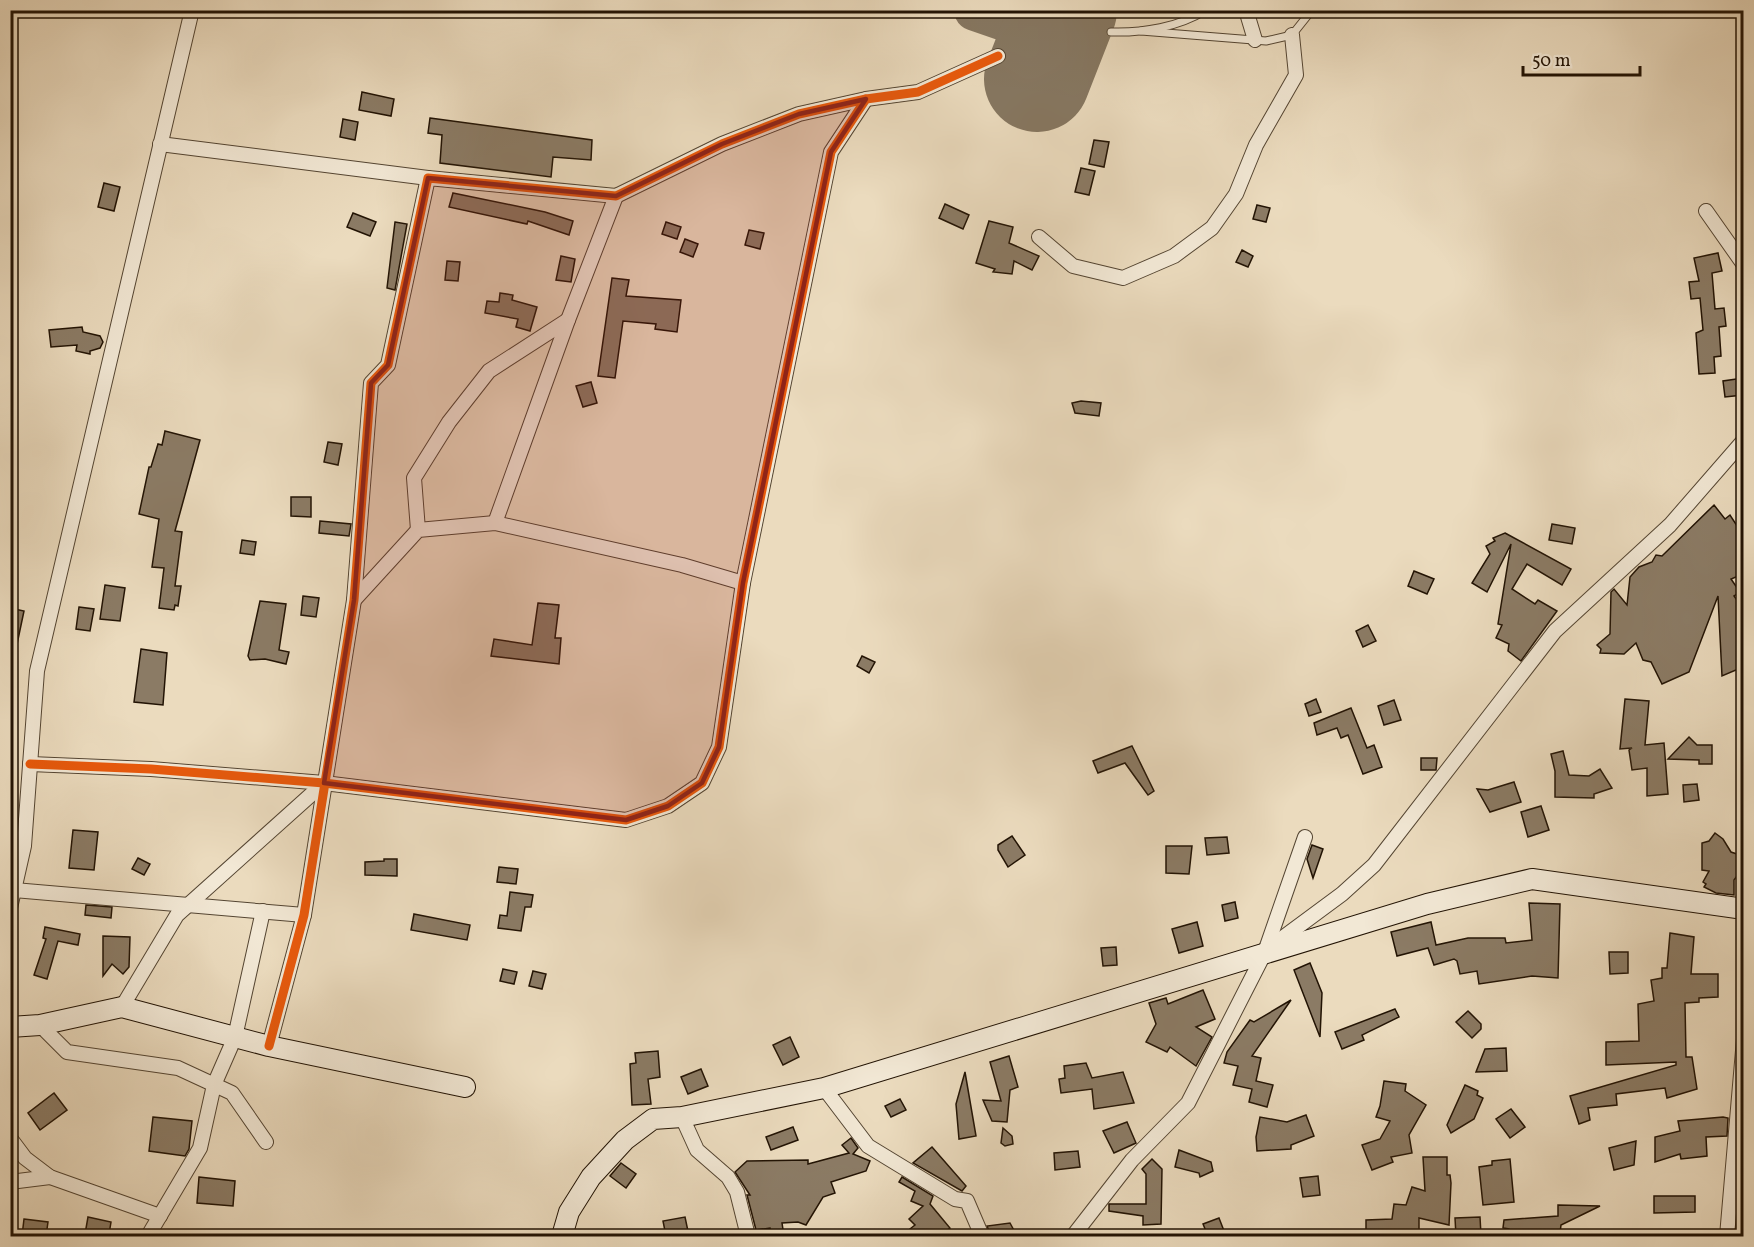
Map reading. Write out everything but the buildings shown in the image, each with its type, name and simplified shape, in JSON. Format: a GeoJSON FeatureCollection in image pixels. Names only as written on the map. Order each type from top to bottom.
{"type":"FeatureCollection","features":[{"type":"Feature","properties":{"kind":"street"},"geometry":{"type":"LineString","coordinates":[[10,908],[24,846],[37,672],[192,10]]}},
{"type":"Feature","properties":{"kind":"street"},"geometry":{"type":"LineString","coordinates":[[1246,10],[1255,40]]}},
{"type":"Feature","properties":{"kind":"street"},"geometry":{"type":"LineString","coordinates":[[1040,237],[1073,266],[1123,279],[1174,256],[1212,228],[1236,194],[1256,145],[1296,75],[1292,35]]}},
{"type":"Feature","properties":{"kind":"street"},"geometry":{"type":"LineString","coordinates":[[160,144],[428,178],[616,196],[722,144],[799,114],[866,99],[918,92],[999,56]]}},
{"type":"Feature","properties":{"kind":"street"},"geometry":{"type":"LineString","coordinates":[[30,764],[151,769],[324,783],[626,820],[668,806],[702,783],[719,747],[743,583],[831,152],[866,99]]}},
{"type":"Feature","properties":{"kind":"street"},"geometry":{"type":"LineString","coordinates":[[269,1046],[304,915],[354,600],[371,382],[388,365],[428,178]]}},
{"type":"Feature","properties":{"kind":"street"},"geometry":{"type":"LineString","coordinates":[[495,523],[568,320],[616,196]]}},
{"type":"Feature","properties":{"kind":"street"},"geometry":{"type":"LineString","coordinates":[[1706,211],[1743,265]]}},
{"type":"Feature","properties":{"kind":"street"},"geometry":{"type":"LineString","coordinates":[[418,530],[414,478],[450,422],[489,371],[568,320]]}},
{"type":"Feature","properties":{"kind":"street"},"geometry":{"type":"LineString","coordinates":[[1265,952],[1342,894],[1374,865],[1555,631],[1670,525],[1743,440]]}},
{"type":"Feature","properties":{"kind":"street"},"geometry":{"type":"LineString","coordinates":[[354,600],[418,530],[495,523],[682,565],[743,583]]}},
{"type":"Feature","properties":{"kind":"street"},"geometry":{"type":"LineString","coordinates":[[122,1007],[177,915],[324,783]]}},
{"type":"Feature","properties":{"kind":"street"},"geometry":{"type":"LineString","coordinates":[[1073,1236],[1132,1160],[1188,1103],[1265,952],[1305,837]]}},
{"type":"Feature","properties":{"kind":"street"},"geometry":{"type":"LineString","coordinates":[[562,1236],[569,1212],[591,1177],[625,1140],[653,1119],[682,1117],[824,1089],[1427,904],[1532,879],[1743,909]]}},
{"type":"Feature","properties":{"kind":"street"},"geometry":{"type":"LineString","coordinates":[[14,890],[304,915]]}},
{"type":"Feature","properties":{"kind":"street"},"geometry":{"type":"LineString","coordinates":[[148,1236],[200,1148],[214,1085],[235,1037],[263,912]]}},
{"type":"Feature","properties":{"kind":"street"},"geometry":{"type":"LineString","coordinates":[[10,1027],[40,1025],[122,1007],[269,1046],[465,1087]]}},
{"type":"Feature","properties":{"kind":"street"},"geometry":{"type":"LineString","coordinates":[[40,1025],[67,1052],[177,1068],[232,1093],[266,1143]]}},
{"type":"Feature","properties":{"kind":"street"},"geometry":{"type":"LineString","coordinates":[[1727,1236],[1743,1039]]}},
{"type":"Feature","properties":{"kind":"street"},"geometry":{"type":"LineString","coordinates":[[824,1089],[868,1146],[955,1199],[967,1201],[982,1236]]}},
{"type":"Feature","properties":{"kind":"street"},"geometry":{"type":"LineString","coordinates":[[682,1117],[697,1150],[728,1177],[737,1192],[748,1236]]}},
{"type":"Feature","properties":{"kind":"street"},"geometry":{"type":"LineString","coordinates":[[10,1138],[25,1158],[50,1177],[160,1216]]}},
{"type":"Feature","properties":{"kind":"street"},"geometry":{"type":"LineString","coordinates":[[10,1182],[50,1177]]}},
{"type":"Feature","properties":{"kind":"lane"},"geometry":{"type":"LineString","coordinates":[[1141,31],[1191,20],[1206,10]]}},
{"type":"Feature","properties":{"kind":"lane"},"geometry":{"type":"LineString","coordinates":[[1111,32],[1141,31],[1266,42],[1292,35],[1312,10]]}},
{"type":"Feature","properties":{"kind":"highlighted area"},"geometry":{"type":"Polygon","coordinates":[[[866,99],[831,152],[743,583],[719,747],[702,783],[668,806],[626,820],[324,783],[354,600],[371,383],[388,365],[428,178],[616,196],[722,144],[799,114],[866,99]]]}},
{"type":"Feature","properties":{"kind":"taxiway"},"geometry":{"type":"LineString","coordinates":[[975,10],[1053,37]]}},
{"type":"Feature","properties":{"kind":"runway"},"geometry":{"type":"LineString","coordinates":[[1037,79],[1064,10]]}},
{"type":"Feature","properties":{"kind":"cycle path"},"geometry":{"type":"LineString","coordinates":[[269,1046],[304,915],[354,600],[371,383],[388,365],[428,178],[616,196],[722,144],[799,114],[866,99],[918,92],[998,56]]}},
{"type":"Feature","properties":{"kind":"cycle path"},"geometry":{"type":"LineString","coordinates":[[30,764],[151,769],[324,783],[626,820],[668,806],[702,783],[719,747],[743,583],[831,152],[866,99]]}}]}
